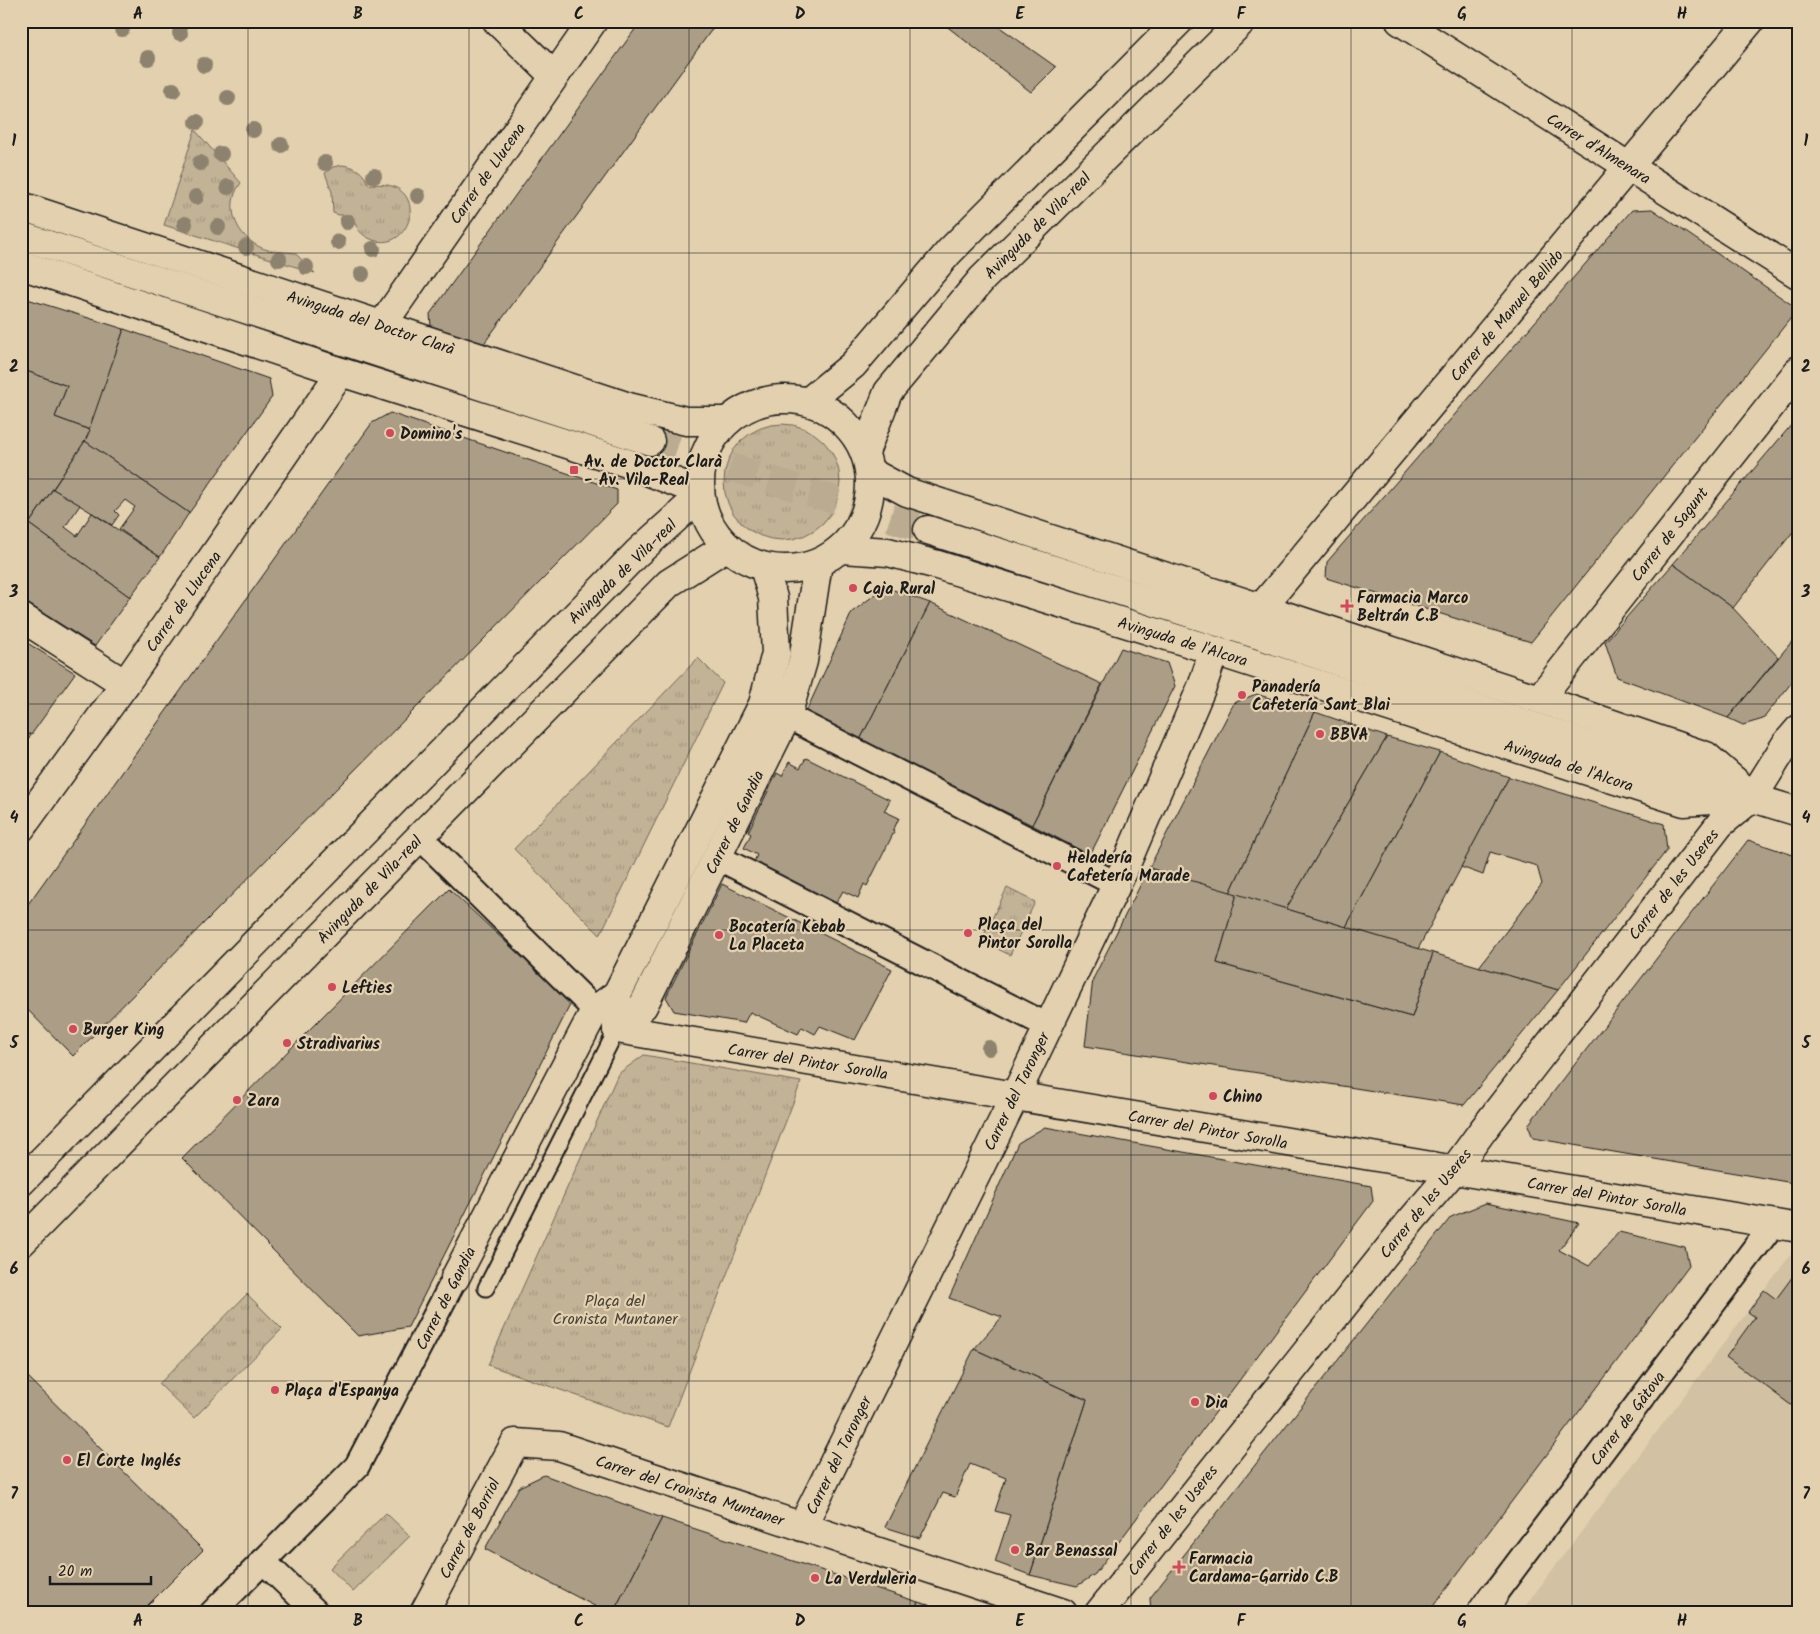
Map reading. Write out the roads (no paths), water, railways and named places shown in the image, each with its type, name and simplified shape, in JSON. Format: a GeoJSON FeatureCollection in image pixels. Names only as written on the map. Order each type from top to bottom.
{"type":"FeatureCollection","features":[{"type":"Feature","properties":{"kind":"street"},"geometry":{"type":"LineString","coordinates":[[497,21],[554,76]]}},
{"type":"Feature","properties":{"kind":"street","name":"Carrer de Llucena"},"geometry":{"type":"LineString","coordinates":[[382,325],[593,21]]}},
{"type":"Feature","properties":{"kind":"street"},"geometry":{"type":"LineString","coordinates":[[809,401],[852,365],[949,252],[1179,21]]}},
{"type":"Feature","properties":{"kind":"street","name":"Avinguda de Vila-real"},"geometry":{"type":"LineString","coordinates":[[868,462],[888,392],[982,279],[1242,21]]}},
{"type":"Feature","properties":{"kind":"street","name":"Carrer d'Almenara"},"geometry":{"type":"LineString","coordinates":[[1400,21],[1799,275]]}},
{"type":"Feature","properties":{"kind":"street","name":"Carrer de Manuel Bellido"},"geometry":{"type":"LineString","coordinates":[[1261,608],[1630,168],[1750,21]]}},
{"type":"Feature","properties":{"kind":"street","name":"Avinguda del Doctor Clarà"},"geometry":{"type":"LineString","coordinates":[[21,206],[629,407],[686,421],[725,421]]}},
{"type":"Feature","properties":{"kind":"street","name":"Avinguda del Doctor Clarà"},"geometry":{"type":"LineString","coordinates":[[21,236],[650,440]]}},
{"type":"Feature","properties":{"kind":"street"},"geometry":{"type":"LineString","coordinates":[[21,265],[341,372],[627,463],[699,494]]}},
{"type":"Feature","properties":{"kind":"street","name":"Carrer de Sagunt"},"geometry":{"type":"LineString","coordinates":[[1539,699],[1799,370]]}},
{"type":"Feature","properties":{"kind":"street","name":"Carrer de Llucena"},"geometry":{"type":"LineString","coordinates":[[21,828],[125,684],[341,372]]}},
{"type":"Feature","properties":{"kind":"street"},"geometry":{"type":"LineString","coordinates":[[765,400],[809,401],[843,420],[868,462],[866,514],[842,549],[818,563],[792,570],[764,567],[726,547],[699,494],[703,453],[725,421],[765,400]]}},
{"type":"Feature","properties":{"kind":"street","name":"Avinguda de l'Alcora"},"geometry":{"type":"LineString","coordinates":[[868,462],[907,492],[1539,699],[1706,756],[1752,797]]}},
{"type":"Feature","properties":{"kind":"street","name":"Avinguda de Vila-real"},"geometry":{"type":"LineString","coordinates":[[21,1182],[637,553],[699,494]]}},
{"type":"Feature","properties":{"kind":"street","name":"Avinguda de l'Alcora"},"geometry":{"type":"LineString","coordinates":[[928,530],[1259,635],[1694,780],[1799,812]]}},
{"type":"Feature","properties":{"kind":"street","name":"Avinguda de Vila-real"},"geometry":{"type":"LineString","coordinates":[[21,1243],[669,583],[726,547]]}},
{"type":"Feature","properties":{"kind":"street","name":"Avinguda de l'Alcora"},"geometry":{"type":"LineString","coordinates":[[842,549],[888,552],[934,564],[1206,648],[1684,802],[1752,797]]}},
{"type":"Feature","properties":{"kind":"street","name":"Carrer de Gandia"},"geometry":{"type":"LineString","coordinates":[[617,1029],[643,1006],[787,716],[804,661],[818,563]]}},
{"type":"Feature","properties":{"kind":"street","name":"Carrer de Gandia"},"geometry":{"type":"LineString","coordinates":[[617,1029],[617,994],[763,704],[776,652],[773,598],[764,567]]}},
{"type":"Feature","properties":{"kind":"street"},"geometry":{"type":"LineString","coordinates":[[21,617],[125,684]]}},
{"type":"Feature","properties":{"kind":"street","name":"Carrer del Taronger"},"geometry":{"type":"LineString","coordinates":[[802,1527],[1015,1096],[1116,884],[1203,684],[1210,663],[1206,648]]}},
{"type":"Feature","properties":{"kind":"street"},"geometry":{"type":"LineString","coordinates":[[787,716],[1116,884]]}},
{"type":"Feature","properties":{"kind":"street","name":"Carrer de les Useres"},"geometry":{"type":"LineString","coordinates":[[1099,1613],[1404,1229],[1454,1170],[1720,824],[1752,797],[1786,744],[1799,729]]}},
{"type":"Feature","properties":{"kind":"street"},"geometry":{"type":"LineString","coordinates":[[420,837],[595,1010]]}},
{"type":"Feature","properties":{"kind":"street"},"geometry":{"type":"LineString","coordinates":[[717,857],[1048,1026]]}},
{"type":"Feature","properties":{"kind":"street","name":"Carrer de Gandia"},"geometry":{"type":"LineString","coordinates":[[212,1613],[357,1466],[595,1010],[617,994]]}},
{"type":"Feature","properties":{"kind":"street","name":"Carrer del Pintor Sorolla"},"geometry":{"type":"LineString","coordinates":[[617,1029],[1786,1226]]}},
{"type":"Feature","properties":{"kind":"street","name":"Carrer de Gàtova"},"geometry":{"type":"LineString","coordinates":[[1487,1605],[1786,1226]]}},
{"type":"Feature","properties":{"kind":"street","name":"Carrer del Cronista Muntaner"},"geometry":{"type":"LineString","coordinates":[[515,1443],[559,1446],[1063,1613]]}},
{"type":"Feature","properties":{"kind":"street","name":"Carrer de Borriol"},"geometry":{"type":"LineString","coordinates":[[424,1613],[515,1443]]}},
{"type":"Feature","properties":{"kind":"street"},"geometry":{"type":"LineString","coordinates":[[263,1561],[317,1613]]}},
{"type":"Feature","properties":{"kind":"lane"},"geometry":{"type":"LineString","coordinates":[[486,1288],[617,1029]]}},
{"type":"Feature","properties":{"kind":"tunnel"},"geometry":{"type":"LineString","coordinates":[[650,441],[928,530]]}},
{"type":"Feature","properties":{"kind":"place","name":"Domino's"},"geometry":{"type":"Point","coordinates":[390,433]}},
{"type":"Feature","properties":{"kind":"place","name":"Av. de Doctor Clarà - Av. Vila-Real"},"geometry":{"type":"Point","coordinates":[574,470]}},
{"type":"Feature","properties":{"kind":"place","name":"Caja Rural"},"geometry":{"type":"Point","coordinates":[853,588]}},
{"type":"Feature","properties":{"kind":"place","name":"Farmacia Marco Beltrán C.B"},"geometry":{"type":"Point","coordinates":[1347,606]}},
{"type":"Feature","properties":{"kind":"place","name":"Panadería Cafetería Sant Blai"},"geometry":{"type":"Point","coordinates":[1242,695]}},
{"type":"Feature","properties":{"kind":"place","name":"BBVA"},"geometry":{"type":"Point","coordinates":[1320,734]}},
{"type":"Feature","properties":{"kind":"place","name":"Heladería Cafetería Marade"},"geometry":{"type":"Point","coordinates":[1057,866]}},
{"type":"Feature","properties":{"kind":"place","name":"Plaça del Pintor Sorolla"},"geometry":{"type":"Point","coordinates":[968,933]}},
{"type":"Feature","properties":{"kind":"place","name":"Bocatería Kebab La Placeta"},"geometry":{"type":"Point","coordinates":[719,935]}},
{"type":"Feature","properties":{"kind":"place","name":"Lefties"},"geometry":{"type":"Point","coordinates":[332,987]}},
{"type":"Feature","properties":{"kind":"place","name":"Burger King"},"geometry":{"type":"Point","coordinates":[73,1029]}},
{"type":"Feature","properties":{"kind":"place","name":"Stradivarius"},"geometry":{"type":"Point","coordinates":[287,1043]}},
{"type":"Feature","properties":{"kind":"place","name":"Chino"},"geometry":{"type":"Point","coordinates":[1213,1096]}},
{"type":"Feature","properties":{"kind":"place","name":"Zara"},"geometry":{"type":"Point","coordinates":[237,1100]}},
{"type":"Feature","properties":{"kind":"place","name":"Plaça d'Espanya"},"geometry":{"type":"Point","coordinates":[275,1390]}},
{"type":"Feature","properties":{"kind":"place","name":"Dia"},"geometry":{"type":"Point","coordinates":[1195,1402]}},
{"type":"Feature","properties":{"kind":"place","name":"El Corte Inglés"},"geometry":{"type":"Point","coordinates":[67,1460]}},
{"type":"Feature","properties":{"kind":"place","name":"Bar Benassal"},"geometry":{"type":"Point","coordinates":[1015,1550]}},
{"type":"Feature","properties":{"kind":"place","name":"Farmacia Cardama-Garrido C.B"},"geometry":{"type":"Point","coordinates":[1179,1567]}},
{"type":"Feature","properties":{"kind":"place","name":"La Verduleria"},"geometry":{"type":"Point","coordinates":[815,1578]}},
{"type":"Feature","properties":{"kind":"park label","name":"Plaça del Cronista Muntaner"},"geometry":{"type":"Point","coordinates":[615,1309]}}]}
